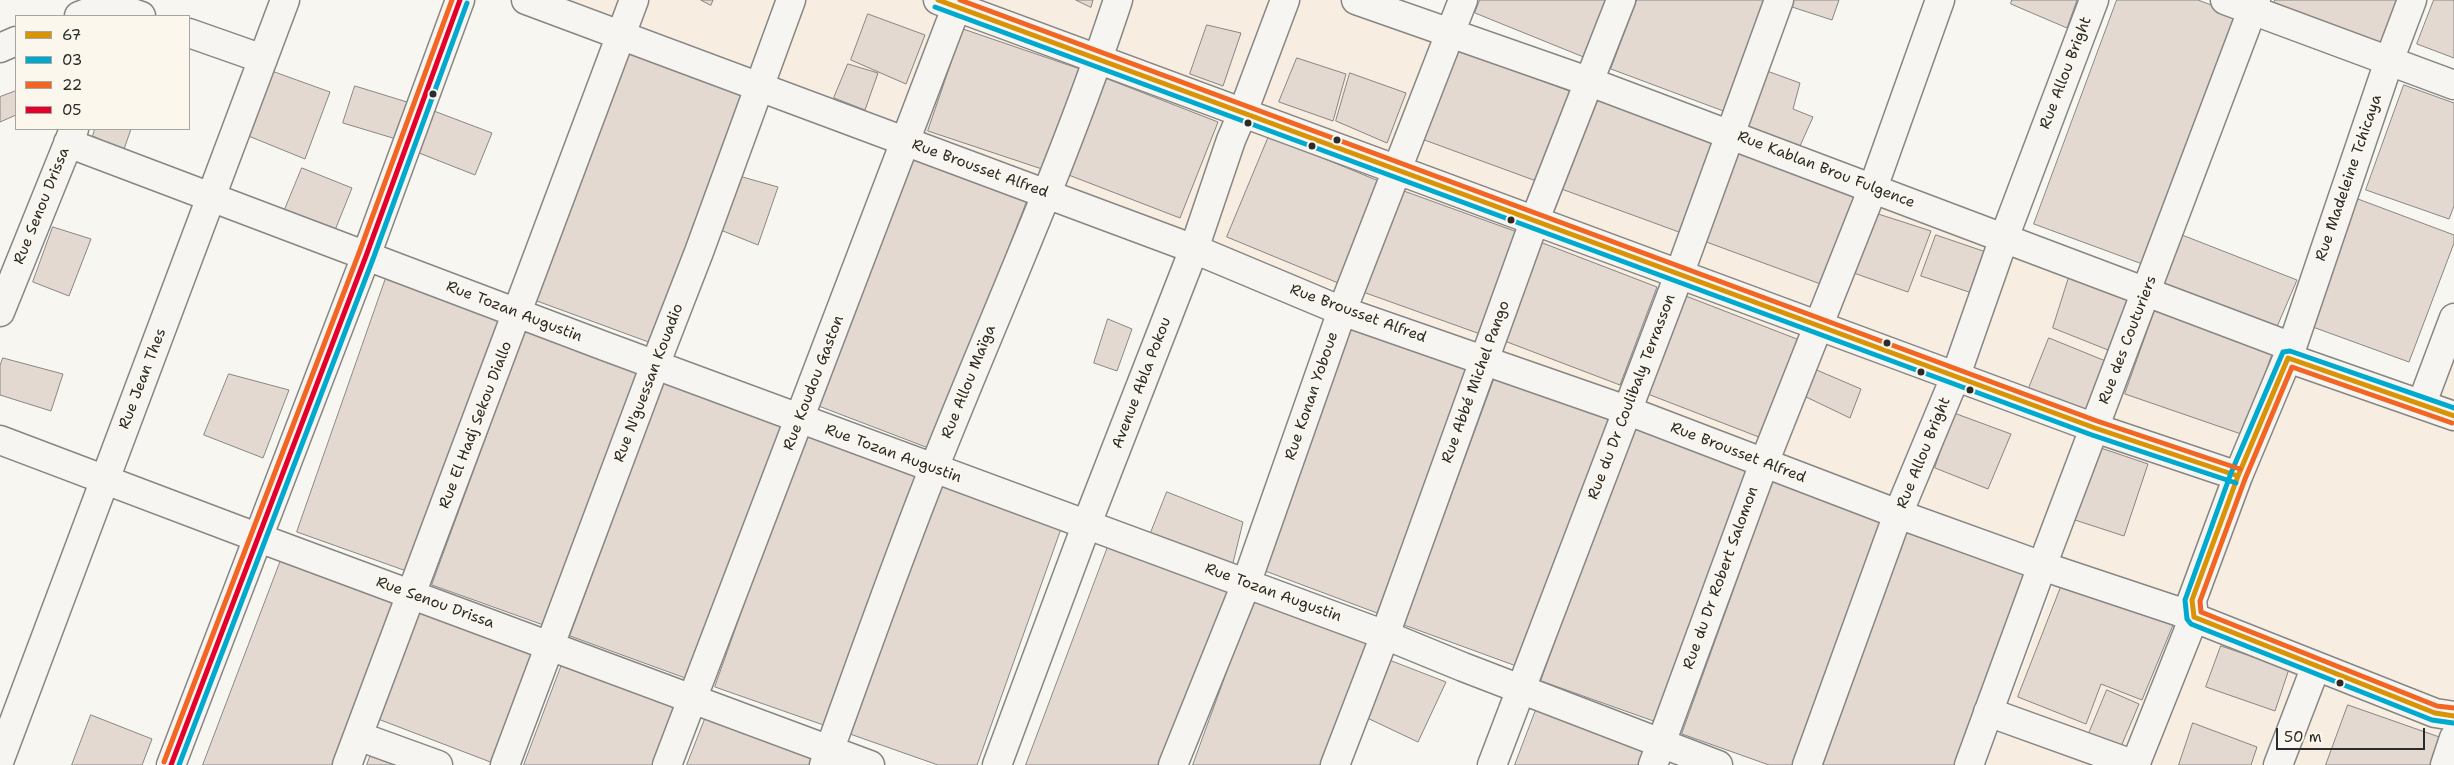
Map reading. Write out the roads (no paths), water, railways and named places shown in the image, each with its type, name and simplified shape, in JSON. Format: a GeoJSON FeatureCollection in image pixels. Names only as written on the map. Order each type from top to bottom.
{"type":"FeatureCollection","features":[{"type":"Feature","properties":{"kind":"street","name":"Rue Jean Thes"},"geometry":{"type":"LineString","coordinates":[[0,758],[284,0]]}},
{"type":"Feature","properties":{"kind":"street"},"geometry":{"type":"LineString","coordinates":[[171,765],[366,256],[460,0]]}},
{"type":"Feature","properties":{"kind":"street","name":"Rue Brousset Alfred"},"geometry":{"type":"LineString","coordinates":[[526,0],[1194,249],[1342,311],[1626,410],[1898,514],[2042,566],[2194,617],[2435,713],[2454,716]]}},
{"type":"Feature","properties":{"kind":"street","name":"Rue El Hadj Sekou Diallo"},"geometry":{"type":"LineString","coordinates":[[347,765],[634,0]]}},
{"type":"Feature","properties":{"kind":"street","name":"Rue N'guessan Kouadio"},"geometry":{"type":"LineString","coordinates":[[505,765],[791,0]]}},
{"type":"Feature","properties":{"kind":"street","name":"Rue Allou Maïga"},"geometry":{"type":"LineString","coordinates":[[827,757],[934,469],[1099,59],[1118,0]]}},
{"type":"Feature","properties":{"kind":"street","name":"Avenue Abla Pokou"},"geometry":{"type":"LineString","coordinates":[[997,765],[1086,526],[1194,249],[1231,140],[1284,0]]}},
{"type":"Feature","properties":{"kind":"street","name":"Rue Kablan Brou Fulgence"},"geometry":{"type":"LineString","coordinates":[[1356,0],[1590,82],[1873,188],[2146,293],[2454,416]]}},
{"type":"Feature","properties":{"kind":"street","name":"Rue Konan Yoboue"},"geometry":{"type":"LineString","coordinates":[[1174,765],[1246,584],[1342,311],[1463,0]]}},
{"type":"Feature","properties":{"kind":"street","name":"Rue Abbé Michel Pango"},"geometry":{"type":"LineString","coordinates":[[1335,765],[1385,635],[1534,222],[1621,0]]}},
{"type":"Feature","properties":{"kind":"street","name":"Rue du Dr Coulibaly Terrasson"},"geometry":{"type":"LineString","coordinates":[[1492,765],[1520,687],[1679,275],[1729,134],[1780,0]]}},
{"type":"Feature","properties":{"kind":"street","name":"Rue du Dr Robert Salomon"},"geometry":{"type":"LineString","coordinates":[[1657,754],[1764,463],[1873,188],[1940,0]]}},
{"type":"Feature","properties":{"kind":"street","name":"Rue Allou Bright"},"geometry":{"type":"LineString","coordinates":[[1807,765],[1898,514],[1956,375],[2004,238],[2094,0]]}},
{"type":"Feature","properties":{"kind":"street"},"geometry":{"type":"LineString","coordinates":[[2225,0],[2254,5],[2388,61],[2454,85]]}},
{"type":"Feature","properties":{"kind":"street","name":"Rue Madeleine Tchicaya"},"geometry":{"type":"LineString","coordinates":[[2135,765],[2194,617],[2192,600],[2238,476],[2290,352],[2388,61],[2412,0]]}},
{"type":"Feature","properties":{"kind":"street"},"geometry":{"type":"LineString","coordinates":[[951,2],[1534,222],[1956,375],[2095,428],[2238,476]]}},
{"type":"Feature","properties":{"kind":"street","name":"Rue Koudou Gaston"},"geometry":{"type":"LineString","coordinates":[[667,765],[801,419],[904,141],[951,2]]}},
{"type":"Feature","properties":{"kind":"street","name":"Rue des Couturiers"},"geometry":{"type":"LineString","coordinates":[[1969,765],[2042,566],[2254,5]]}},
{"type":"Feature","properties":{"kind":"street"},"geometry":{"type":"LineString","coordinates":[[85,15],[124,8]]}},
{"type":"Feature","properties":{"kind":"street"},"geometry":{"type":"LineString","coordinates":[[190,33],[263,59]]}},
{"type":"Feature","properties":{"kind":"street"},"geometry":{"type":"LineString","coordinates":[[0,48],[15,42]]}},
{"type":"Feature","properties":{"kind":"street","name":"Rue Tozan Augustin"},"geometry":{"type":"LineString","coordinates":[[71,136],[211,198],[1520,687],[1657,754],[1718,765]]}},
{"type":"Feature","properties":{"kind":"street","name":"Rue Senou Drissa"},"geometry":{"type":"LineString","coordinates":[[0,312],[71,136]]}},
{"type":"Feature","properties":{"kind":"street"},"geometry":{"type":"LineString","coordinates":[[2422,403],[2454,318]]}},
{"type":"Feature","properties":{"kind":"street","name":"Rue Senou Drissa"},"geometry":{"type":"LineString","coordinates":[[0,440],[258,538],[693,698],[827,757],[870,765]]}},
{"type":"Feature","properties":{"kind":"street"},"geometry":{"type":"LineString","coordinates":[[2278,765],[2316,666]]}},
{"type":"Feature","properties":{"kind":"street"},"geometry":{"type":"LineString","coordinates":[[1988,712],[2135,765]]}},
{"type":"Feature","properties":{"kind":"street"},"geometry":{"type":"LineString","coordinates":[[358,736],[438,765]]}},
{"type":"Feature","properties":{"kind":"street"},"geometry":{"type":"LineString","coordinates":[[2445,765],[2454,738]]}},
{"type":"Feature","properties":{"kind":"street"},"geometry":{"type":"LineString","coordinates":[[0,758],[20,765]]}}]}
